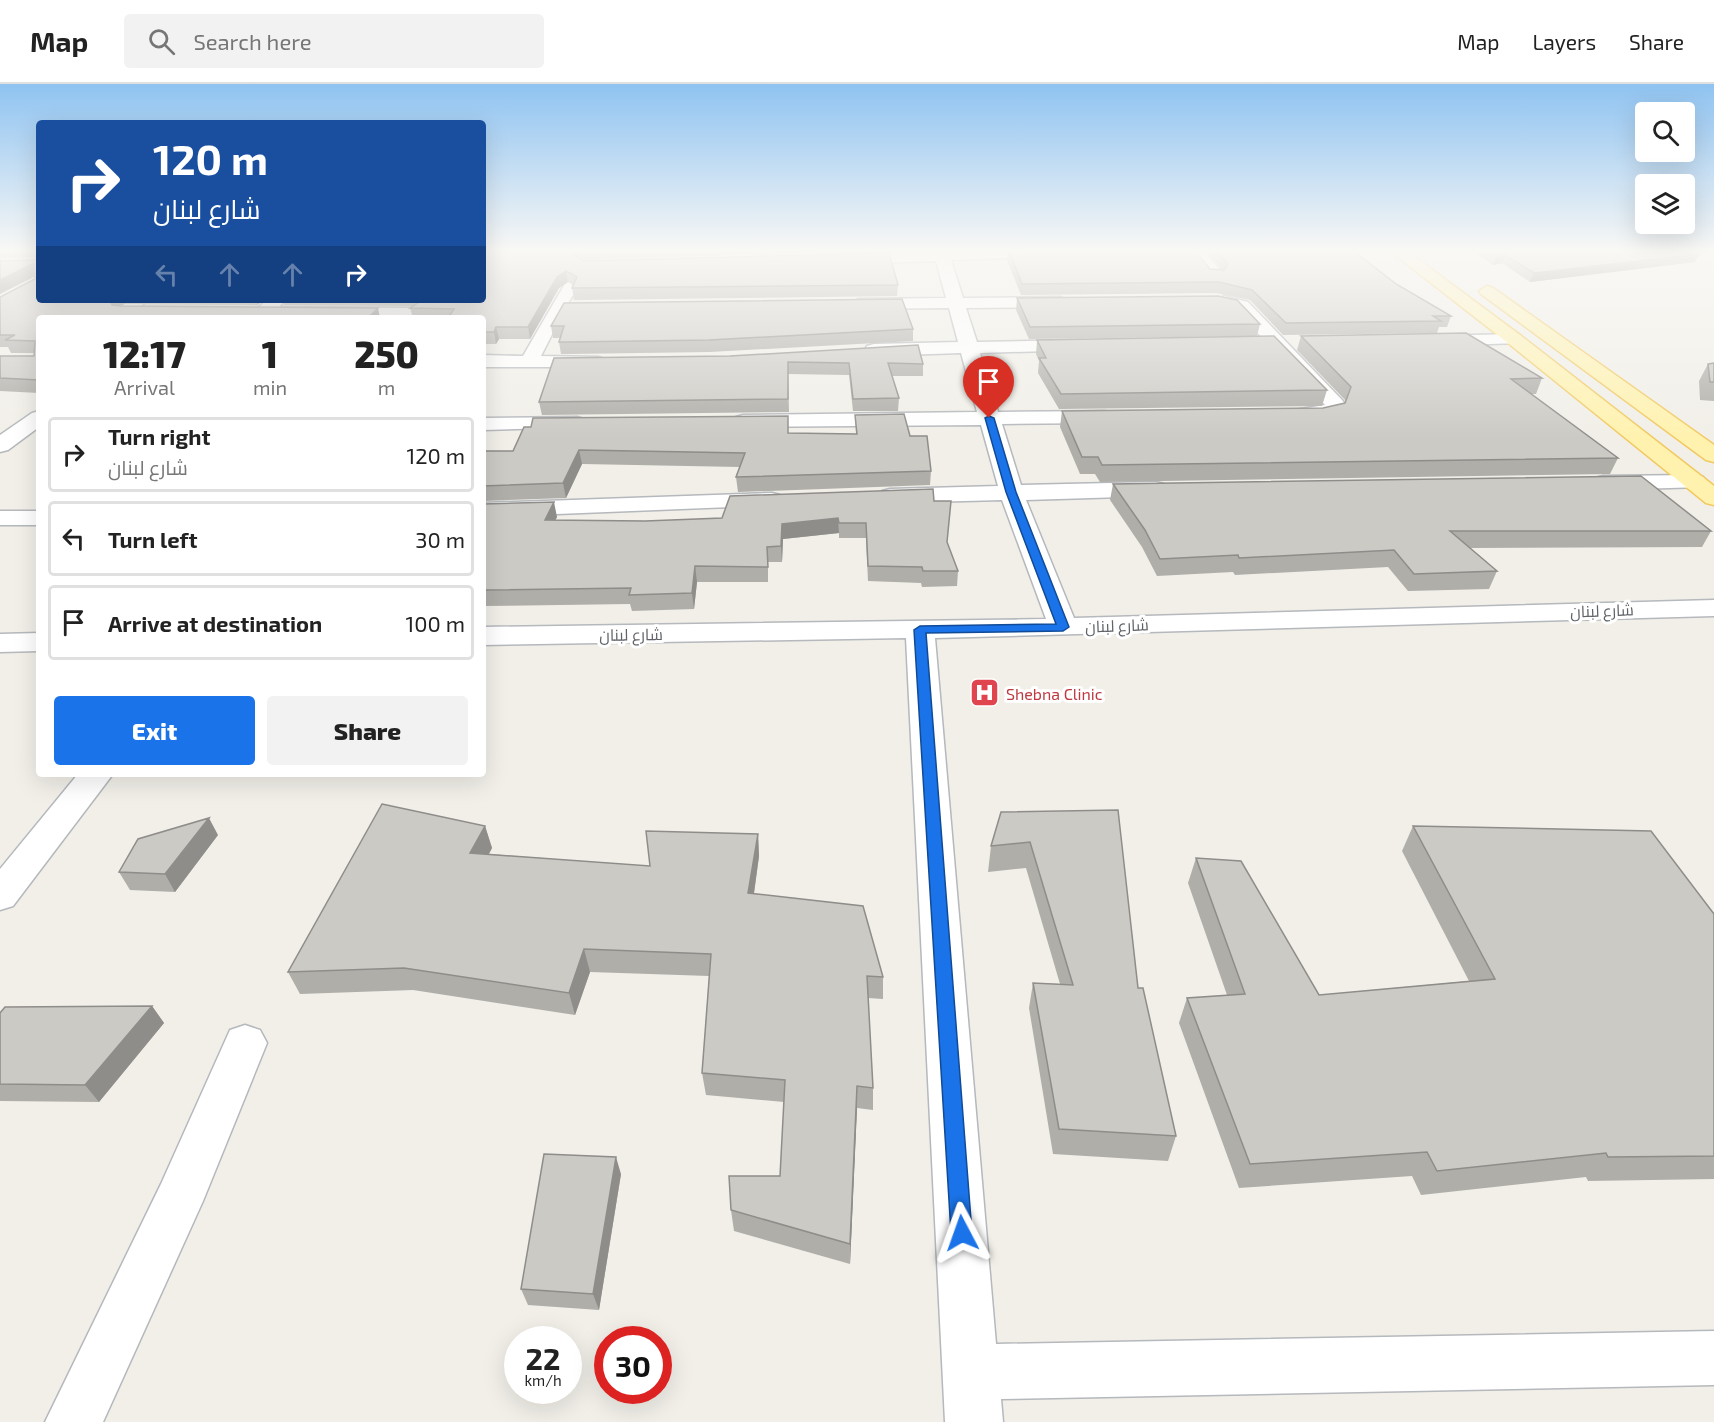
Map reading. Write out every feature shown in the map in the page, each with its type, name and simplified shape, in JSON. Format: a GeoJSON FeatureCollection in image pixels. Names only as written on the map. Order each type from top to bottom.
{"type":"FeatureCollection","features":[{"type":"Feature","properties":{"kind":"main road"},"geometry":{"type":"LineString","coordinates":[[1480,313],[1714,498]]}},
{"type":"Feature","properties":{"kind":"main road"},"geometry":{"type":"LineString","coordinates":[[1518,313],[1714,455]]}},
{"type":"Feature","properties":{"kind":"street"},"geometry":{"type":"LineString","coordinates":[[530,360],[555,313]]}},
{"type":"Feature","properties":{"kind":"street"},"geometry":{"type":"LineString","coordinates":[[959,313],[1011,492],[1063,627]]}},
{"type":"Feature","properties":{"kind":"street"},"geometry":{"type":"LineString","coordinates":[[1249,313],[1335,404],[1333,412],[1318,415],[1271,415]]}},
{"type":"Feature","properties":{"kind":"street"},"geometry":{"type":"LineString","coordinates":[[1419,341],[1514,339]]}},
{"type":"Feature","properties":{"kind":"street"},"geometry":{"type":"LineString","coordinates":[[1253,344],[1300,343]]}},
{"type":"Feature","properties":{"kind":"street"},"geometry":{"type":"LineString","coordinates":[[857,351],[1103,345]]}},
{"type":"Feature","properties":{"kind":"street"},"geometry":{"type":"LineString","coordinates":[[486,361],[621,362]]}},
{"type":"Feature","properties":{"kind":"street"},"geometry":{"type":"LineString","coordinates":[[720,421],[1130,417]]}},
{"type":"Feature","properties":{"kind":"street"},"geometry":{"type":"LineString","coordinates":[[0,445],[36,422]]}},
{"type":"Feature","properties":{"kind":"street"},"geometry":{"type":"LineString","coordinates":[[486,424],[601,423]]}},
{"type":"Feature","properties":{"kind":"street"},"geometry":{"type":"LineString","coordinates":[[1578,483],[1695,482]]}},
{"type":"Feature","properties":{"kind":"street"},"geometry":{"type":"LineString","coordinates":[[870,497],[1177,489]]}},
{"type":"Feature","properties":{"kind":"street"},"geometry":{"type":"LineString","coordinates":[[486,510],[800,499]]}},
{"type":"Feature","properties":{"kind":"street"},"geometry":{"type":"LineString","coordinates":[[0,518],[36,518]]}},
{"type":"Feature","properties":{"kind":"street","name":"شارع لبنان"},"geometry":{"type":"LineString","coordinates":[[486,636],[1063,627],[1714,608]]}},
{"type":"Feature","properties":{"kind":"street"},"geometry":{"type":"LineString","coordinates":[[920,630],[973,1397],[1714,1358]]}},
{"type":"Feature","properties":{"kind":"street"},"geometry":{"type":"LineString","coordinates":[[0,643],[36,642]]}},
{"type":"Feature","properties":{"kind":"street"},"geometry":{"type":"LineString","coordinates":[[0,896],[94,777]]}},
{"type":"Feature","properties":{"kind":"street"},"geometry":{"type":"LineString","coordinates":[[74,1422],[177,1201],[245,1043]]}},
{"type":"Feature","properties":{"kind":"building"},"geometry":{"type":"Polygon","coordinates":[[[0,313],[373,313],[36,315],[36,380],[0,378],[0,356],[34,356],[35,341],[5,340],[15,335],[0,335],[0,313]]]}},
{"type":"Feature","properties":{"kind":"building"},"geometry":{"type":"Polygon","coordinates":[[[536,313],[528,327],[496,327],[494,332],[486,332],[486,315],[450,315],[536,313]]]}},
{"type":"Feature","properties":{"kind":"building"},"geometry":{"type":"Polygon","coordinates":[[[558,313],[907,313],[913,329],[709,340],[559,342],[564,326],[551,326],[558,313]]]}},
{"type":"Feature","properties":{"kind":"building"},"geometry":{"type":"Polygon","coordinates":[[[1024,313],[1250,313],[1260,324],[1030,327],[1024,313]]]}},
{"type":"Feature","properties":{"kind":"building"},"geometry":{"type":"Polygon","coordinates":[[[1276,313],[1447,313],[1451,316],[1433,316],[1441,321],[1286,323],[1276,313]]]}},
{"type":"Feature","properties":{"kind":"building"},"geometry":{"type":"Polygon","coordinates":[[[1466,333],[1542,378],[1511,379],[1618,458],[1102,465],[1098,457],[1082,457],[1062,411],[1323,408],[1345,403],[1351,387],[1301,336],[1466,333]]]}},
{"type":"Feature","properties":{"kind":"building"},"geometry":{"type":"Polygon","coordinates":[[[1274,336],[1327,390],[1061,394],[1039,358],[1046,358],[1037,340],[1274,336]]]}},
{"type":"Feature","properties":{"kind":"building"},"geometry":{"type":"Polygon","coordinates":[[[918,345],[923,364],[888,363],[899,398],[853,399],[849,363],[788,362],[788,399],[539,402],[554,358],[730,356],[918,345]]]}},
{"type":"Feature","properties":{"kind":"building"},"geometry":{"type":"Polygon","coordinates":[[[1714,363],[1714,382],[1710,382],[1708,364],[1714,363]]]}},
{"type":"Feature","properties":{"kind":"building"},"geometry":{"type":"Polygon","coordinates":[[[904,414],[910,436],[927,436],[931,471],[736,477],[745,453],[579,450],[563,483],[486,486],[486,451],[513,451],[524,427],[531,427],[533,418],[788,416],[788,433],[857,434],[855,415],[904,414]]]}},
{"type":"Feature","properties":{"kind":"building"},"geometry":{"type":"Polygon","coordinates":[[[1641,476],[1711,531],[1450,531],[1497,571],[1414,574],[1394,550],[1239,558],[1238,555],[1160,559],[1145,530],[1113,484],[1641,476]]]}},
{"type":"Feature","properties":{"kind":"building"},"geometry":{"type":"Polygon","coordinates":[[[933,489],[934,501],[951,501],[947,542],[958,571],[923,571],[922,567],[868,566],[866,523],[839,523],[838,518],[782,524],[781,546],[767,547],[768,567],[695,566],[692,593],[629,595],[631,588],[486,590],[486,504],[554,502],[545,520],[645,521],[722,518],[730,496],[933,489]]]}},
{"type":"Feature","properties":{"kind":"building"},"geometry":{"type":"Polygon","coordinates":[[[382,804],[485,826],[470,853],[650,866],[646,831],[758,834],[748,893],[863,906],[883,977],[867,976],[873,1088],[857,1086],[850,1244],[731,1210],[729,1176],[780,1176],[785,1080],[702,1073],[711,954],[584,949],[569,993],[404,968],[288,972],[382,804]]]}},
{"type":"Feature","properties":{"kind":"building"},"geometry":{"type":"Polygon","coordinates":[[[1118,810],[1138,988],[1143,988],[1176,1136],[1059,1129],[1033,983],[1073,985],[1030,842],[991,846],[1001,812],[1118,810]]]}},
{"type":"Feature","properties":{"kind":"building"},"geometry":{"type":"Polygon","coordinates":[[[209,818],[165,874],[119,872],[138,839],[209,818]]]}},
{"type":"Feature","properties":{"kind":"building"},"geometry":{"type":"Polygon","coordinates":[[[1413,826],[1651,831],[1714,914],[1714,1156],[1608,1157],[1606,1153],[1437,1171],[1427,1152],[1250,1164],[1187,998],[1245,994],[1196,858],[1241,861],[1319,995],[1495,979],[1413,826]]]}},
{"type":"Feature","properties":{"kind":"building"},"geometry":{"type":"Polygon","coordinates":[[[152,1006],[85,1085],[0,1084],[0,1013],[5,1007],[152,1006]]]}},
{"type":"Feature","properties":{"kind":"building"},"geometry":{"type":"Polygon","coordinates":[[[544,1154],[616,1157],[593,1294],[521,1289],[544,1154]]]}},
{"type":"Feature","properties":{"kind":"place","name":"Shebna Clinic"},"geometry":{"type":"Point","coordinates":[985,693]}},
{"type":"Feature","properties":{"kind":"route"},"geometry":{"type":"LineString","coordinates":[[962,1233],[920,630],[1063,627],[1011,492],[989,418]]}}]}
